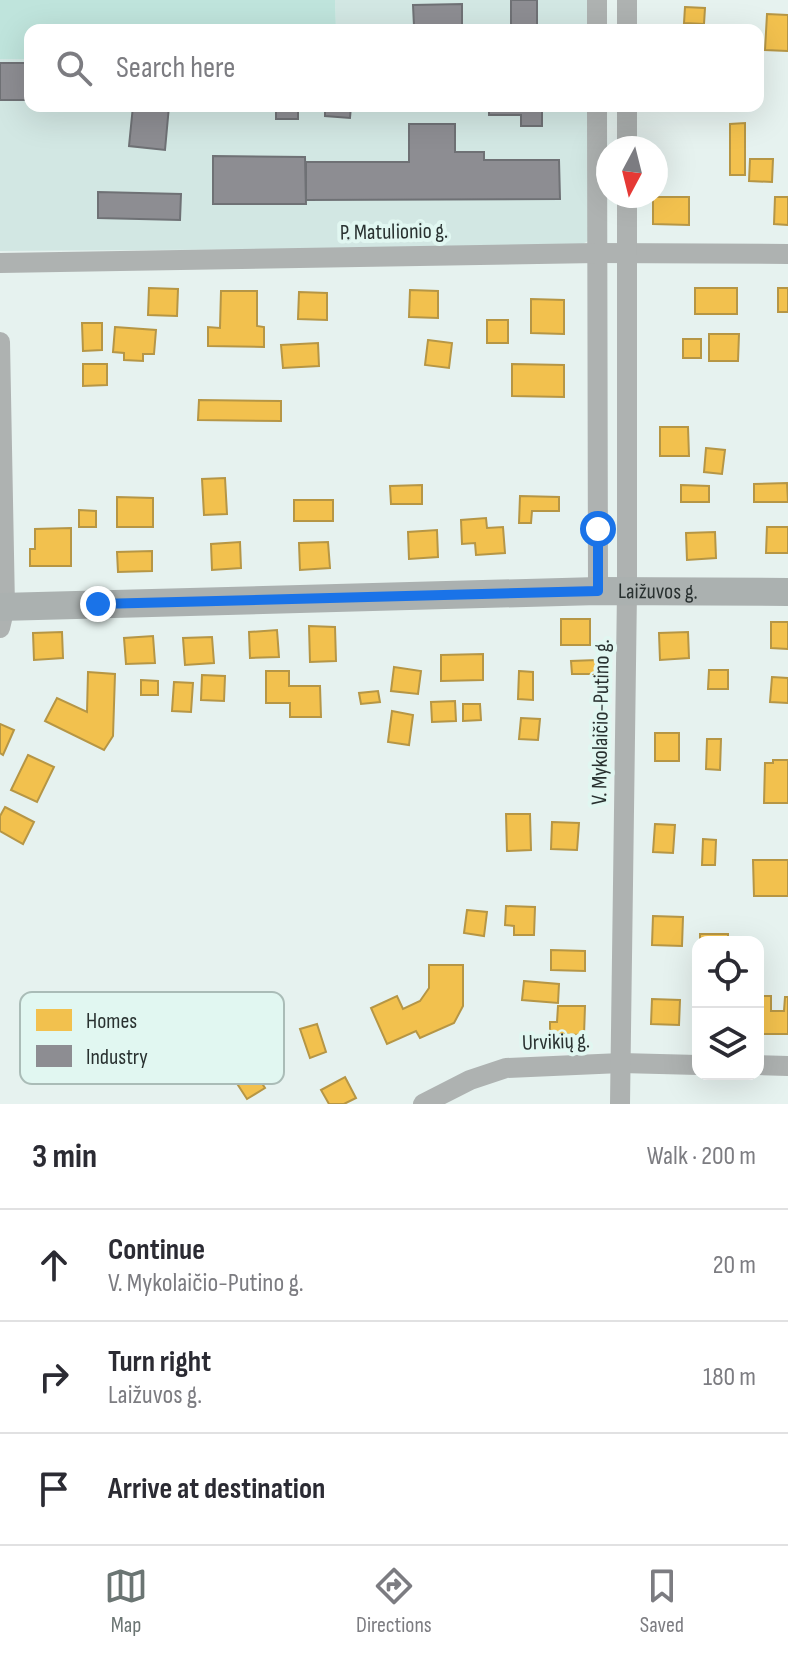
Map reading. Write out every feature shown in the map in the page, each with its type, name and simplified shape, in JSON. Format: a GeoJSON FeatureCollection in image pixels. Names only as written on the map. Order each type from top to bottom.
{"type":"FeatureCollection","features":[{"type":"Feature","properties":{"kind":"main road","name":"Laižuvos g."},"geometry":{"type":"LineString","coordinates":[[2,614],[598,591],[788,592]]}},
{"type":"Feature","properties":{"kind":"street"},"geometry":{"type":"LineString","coordinates":[[597,0],[597,24]]}},
{"type":"Feature","properties":{"kind":"street"},"geometry":{"type":"LineString","coordinates":[[627,0],[627,24]]}},
{"type":"Feature","properties":{"kind":"street"},"geometry":{"type":"LineString","coordinates":[[597,112],[598,591]]}},
{"type":"Feature","properties":{"kind":"street"},"geometry":{"type":"LineString","coordinates":[[627,112],[627,136]]}},
{"type":"Feature","properties":{"kind":"street","name":"V. Mykolaičio-Putino g."},"geometry":{"type":"LineString","coordinates":[[620,1104],[627,591],[627,208]]}},
{"type":"Feature","properties":{"kind":"street","name":"P. Matulionio g."},"geometry":{"type":"LineString","coordinates":[[0,263],[597,253],[788,254]]}},
{"type":"Feature","properties":{"kind":"street"},"geometry":{"type":"LineString","coordinates":[[0,342],[2,614]]}},
{"type":"Feature","properties":{"kind":"street","name":"Urvikių g."},"geometry":{"type":"LineString","coordinates":[[423,1104],[470,1080],[506,1068],[621,1063],[692,1065]]}},
{"type":"Feature","properties":{"kind":"street"},"geometry":{"type":"LineString","coordinates":[[764,1065],[788,1066]]}},
{"type":"Feature","properties":{"kind":"shaded area"},"geometry":{"type":"Polygon","coordinates":[[[335,0],[592,0],[592,24],[336,24],[335,0]]]}},
{"type":"Feature","properties":{"kind":"shaded area"},"geometry":{"type":"Polygon","coordinates":[[[0,59],[24,59],[24,112],[591,112],[588,241],[577,247],[0,251],[0,59]]]}},
{"type":"Feature","properties":{"kind":"green space"},"geometry":{"type":"Polygon","coordinates":[[[0,0],[335,0],[336,24],[24,24],[24,59],[0,59],[0,0]]]}},
{"type":"Feature","properties":{"kind":"building: Homes"},"geometry":{"type":"Polygon","coordinates":[[[685,7],[705,8],[704,24],[684,23],[685,7]]]}},
{"type":"Feature","properties":{"kind":"building: Homes"},"geometry":{"type":"Polygon","coordinates":[[[767,14],[788,15],[788,51],[765,50],[767,14]]]}},
{"type":"Feature","properties":{"kind":"building: Homes"},"geometry":{"type":"Polygon","coordinates":[[[745,123],[745,175],[730,175],[730,124],[745,123]]]}},
{"type":"Feature","properties":{"kind":"building: Homes"},"geometry":{"type":"Polygon","coordinates":[[[750,159],[773,159],[772,182],[749,181],[750,159]]]}},
{"type":"Feature","properties":{"kind":"building: Homes"},"geometry":{"type":"Polygon","coordinates":[[[668,197],[689,197],[689,225],[653,224],[653,208],[668,208],[668,197]]]}},
{"type":"Feature","properties":{"kind":"building: Homes"},"geometry":{"type":"Polygon","coordinates":[[[775,197],[788,197],[788,225],[774,224],[775,197]]]}},
{"type":"Feature","properties":{"kind":"building: Homes"},"geometry":{"type":"Polygon","coordinates":[[[149,288],[178,289],[177,316],[148,315],[149,288]]]}},
{"type":"Feature","properties":{"kind":"building: Homes"},"geometry":{"type":"Polygon","coordinates":[[[695,288],[737,288],[737,314],[695,314],[695,288]]]}},
{"type":"Feature","properties":{"kind":"building: Homes"},"geometry":{"type":"Polygon","coordinates":[[[778,288],[788,288],[788,312],[778,312],[778,288]]]}},
{"type":"Feature","properties":{"kind":"building: Homes"},"geometry":{"type":"Polygon","coordinates":[[[410,290],[438,291],[438,318],[409,317],[410,290]]]}},
{"type":"Feature","properties":{"kind":"building: Homes"},"geometry":{"type":"Polygon","coordinates":[[[221,291],[257,291],[257,326],[264,327],[264,347],[208,346],[208,327],[220,328],[221,291]]]}},
{"type":"Feature","properties":{"kind":"building: Homes"},"geometry":{"type":"Polygon","coordinates":[[[299,292],[327,293],[327,320],[298,319],[299,292]]]}},
{"type":"Feature","properties":{"kind":"building: Homes"},"geometry":{"type":"Polygon","coordinates":[[[531,299],[564,300],[564,334],[531,333],[531,299]]]}},
{"type":"Feature","properties":{"kind":"building: Homes"},"geometry":{"type":"Polygon","coordinates":[[[487,320],[508,320],[508,343],[487,343],[487,320]]]}},
{"type":"Feature","properties":{"kind":"building: Homes"},"geometry":{"type":"Polygon","coordinates":[[[82,323],[102,323],[102,350],[83,351],[82,323]]]}},
{"type":"Feature","properties":{"kind":"building: Homes"},"geometry":{"type":"Polygon","coordinates":[[[115,327],[156,330],[154,354],[143,354],[143,361],[124,360],[124,353],[113,352],[115,327]]]}},
{"type":"Feature","properties":{"kind":"building: Homes"},"geometry":{"type":"Polygon","coordinates":[[[709,334],[739,334],[738,361],[709,361],[709,334]]]}},
{"type":"Feature","properties":{"kind":"building: Homes"},"geometry":{"type":"Polygon","coordinates":[[[683,339],[701,339],[701,358],[683,358],[683,339]]]}},
{"type":"Feature","properties":{"kind":"building: Homes"},"geometry":{"type":"Polygon","coordinates":[[[428,340],[452,343],[449,368],[425,365],[428,340]]]}},
{"type":"Feature","properties":{"kind":"building: Homes"},"geometry":{"type":"Polygon","coordinates":[[[318,343],[319,366],[283,368],[281,345],[318,343]]]}},
{"type":"Feature","properties":{"kind":"building: Homes"},"geometry":{"type":"Polygon","coordinates":[[[83,364],[107,364],[107,385],[83,386],[83,364]]]}},
{"type":"Feature","properties":{"kind":"building: Homes"},"geometry":{"type":"Polygon","coordinates":[[[512,364],[564,365],[564,397],[512,396],[512,364]]]}},
{"type":"Feature","properties":{"kind":"building: Homes"},"geometry":{"type":"Polygon","coordinates":[[[199,400],[281,401],[281,421],[198,420],[199,400]]]}},
{"type":"Feature","properties":{"kind":"building: Homes"},"geometry":{"type":"Polygon","coordinates":[[[660,427],[688,427],[689,456],[660,456],[660,427]]]}},
{"type":"Feature","properties":{"kind":"building: Homes"},"geometry":{"type":"Polygon","coordinates":[[[706,448],[725,450],[722,474],[704,472],[706,448]]]}},
{"type":"Feature","properties":{"kind":"building: Homes"},"geometry":{"type":"Polygon","coordinates":[[[225,478],[227,514],[204,515],[202,479],[225,478]]]}},
{"type":"Feature","properties":{"kind":"building: Homes"},"geometry":{"type":"Polygon","coordinates":[[[787,483],[788,502],[754,502],[754,484],[787,483]]]}},
{"type":"Feature","properties":{"kind":"building: Homes"},"geometry":{"type":"Polygon","coordinates":[[[422,485],[422,504],[391,504],[390,486],[422,485]]]}},
{"type":"Feature","properties":{"kind":"building: Homes"},"geometry":{"type":"Polygon","coordinates":[[[681,485],[709,486],[709,502],[681,502],[681,485]]]}},
{"type":"Feature","properties":{"kind":"building: Homes"},"geometry":{"type":"Polygon","coordinates":[[[520,496],[559,497],[559,511],[532,511],[531,523],[519,523],[520,496]]]}},
{"type":"Feature","properties":{"kind":"building: Homes"},"geometry":{"type":"Polygon","coordinates":[[[117,497],[153,498],[153,527],[117,527],[117,497]]]}},
{"type":"Feature","properties":{"kind":"building: Homes"},"geometry":{"type":"Polygon","coordinates":[[[294,500],[333,500],[333,521],[294,521],[294,500]]]}},
{"type":"Feature","properties":{"kind":"building: Homes"},"geometry":{"type":"Polygon","coordinates":[[[79,510],[96,511],[96,527],[79,527],[79,510]]]}},
{"type":"Feature","properties":{"kind":"building: Homes"},"geometry":{"type":"Polygon","coordinates":[[[486,518],[487,528],[503,527],[505,553],[476,555],[475,543],[462,544],[461,520],[486,518]]]}},
{"type":"Feature","properties":{"kind":"building: Homes"},"geometry":{"type":"Polygon","coordinates":[[[767,527],[788,527],[788,553],[766,553],[767,527]]]}},
{"type":"Feature","properties":{"kind":"building: Homes"},"geometry":{"type":"Polygon","coordinates":[[[71,528],[71,566],[30,566],[30,549],[35,549],[35,529],[71,528]]]}},
{"type":"Feature","properties":{"kind":"building: Homes"},"geometry":{"type":"Polygon","coordinates":[[[437,530],[438,557],[409,559],[408,532],[437,530]]]}},
{"type":"Feature","properties":{"kind":"building: Homes"},"geometry":{"type":"Polygon","coordinates":[[[715,532],[716,558],[687,560],[686,533],[715,532]]]}},
{"type":"Feature","properties":{"kind":"building: Homes"},"geometry":{"type":"Polygon","coordinates":[[[240,542],[241,568],[212,570],[211,544],[240,542]]]}},
{"type":"Feature","properties":{"kind":"building: Homes"},"geometry":{"type":"Polygon","coordinates":[[[328,542],[330,568],[300,570],[299,543],[328,542]]]}},
{"type":"Feature","properties":{"kind":"building: Homes"},"geometry":{"type":"Polygon","coordinates":[[[152,551],[152,571],[118,572],[117,552],[152,551]]]}},
{"type":"Feature","properties":{"kind":"building: Homes"},"geometry":{"type":"Polygon","coordinates":[[[561,619],[590,619],[590,645],[561,645],[561,619]]]}},
{"type":"Feature","properties":{"kind":"building: Homes"},"geometry":{"type":"Polygon","coordinates":[[[771,622],[788,622],[788,649],[771,648],[771,622]]]}},
{"type":"Feature","properties":{"kind":"building: Homes"},"geometry":{"type":"Polygon","coordinates":[[[309,626],[335,627],[336,661],[310,662],[309,626]]]}},
{"type":"Feature","properties":{"kind":"building: Homes"},"geometry":{"type":"Polygon","coordinates":[[[277,630],[279,657],[250,658],[249,632],[277,630]]]}},
{"type":"Feature","properties":{"kind":"building: Homes"},"geometry":{"type":"Polygon","coordinates":[[[62,632],[63,658],[34,660],[33,633],[62,632]]]}},
{"type":"Feature","properties":{"kind":"building: Homes"},"geometry":{"type":"Polygon","coordinates":[[[688,632],[689,658],[660,660],[659,633],[688,632]]]}},
{"type":"Feature","properties":{"kind":"building: Homes"},"geometry":{"type":"Polygon","coordinates":[[[153,636],[155,663],[126,664],[124,638],[153,636]]]}},
{"type":"Feature","properties":{"kind":"building: Homes"},"geometry":{"type":"Polygon","coordinates":[[[212,637],[214,663],[185,665],[183,638],[212,637]]]}},
{"type":"Feature","properties":{"kind":"building: Homes"},"geometry":{"type":"Polygon","coordinates":[[[483,654],[483,680],[441,681],[441,655],[483,654]]]}},
{"type":"Feature","properties":{"kind":"building: Homes"},"geometry":{"type":"Polygon","coordinates":[[[596,660],[596,674],[572,674],[571,661],[596,660]]]}},
{"type":"Feature","properties":{"kind":"building: Homes"},"geometry":{"type":"Polygon","coordinates":[[[394,667],[421,671],[418,694],[391,691],[394,667]]]}},
{"type":"Feature","properties":{"kind":"building: Homes"},"geometry":{"type":"Polygon","coordinates":[[[709,670],[728,670],[728,689],[708,689],[709,670]]]}},
{"type":"Feature","properties":{"kind":"building: Homes"},"geometry":{"type":"Polygon","coordinates":[[[266,671],[289,671],[289,686],[320,686],[321,717],[290,717],[290,703],[266,703],[266,671]]]}},
{"type":"Feature","properties":{"kind":"building: Homes"},"geometry":{"type":"Polygon","coordinates":[[[519,671],[533,672],[533,700],[518,699],[519,671]]]}},
{"type":"Feature","properties":{"kind":"building: Homes"},"geometry":{"type":"Polygon","coordinates":[[[88,672],[115,674],[113,736],[104,750],[45,721],[57,698],[87,712],[88,672]]]}},
{"type":"Feature","properties":{"kind":"building: Homes"},"geometry":{"type":"Polygon","coordinates":[[[202,675],[225,676],[224,701],[201,700],[202,675]]]}},
{"type":"Feature","properties":{"kind":"building: Homes"},"geometry":{"type":"Polygon","coordinates":[[[772,677],[788,678],[788,703],[770,702],[772,677]]]}},
{"type":"Feature","properties":{"kind":"building: Homes"},"geometry":{"type":"Polygon","coordinates":[[[141,680],[158,681],[158,695],[141,695],[141,680]]]}},
{"type":"Feature","properties":{"kind":"building: Homes"},"geometry":{"type":"Polygon","coordinates":[[[174,682],[193,683],[191,712],[172,711],[174,682]]]}},
{"type":"Feature","properties":{"kind":"building: Homes"},"geometry":{"type":"Polygon","coordinates":[[[378,691],[380,702],[361,704],[359,693],[378,691]]]}},
{"type":"Feature","properties":{"kind":"building: Homes"},"geometry":{"type":"Polygon","coordinates":[[[455,701],[456,721],[432,722],[431,702],[455,701]]]}},
{"type":"Feature","properties":{"kind":"building: Homes"},"geometry":{"type":"Polygon","coordinates":[[[463,704],[480,704],[481,720],[463,721],[463,704]]]}},
{"type":"Feature","properties":{"kind":"building: Homes"},"geometry":{"type":"Polygon","coordinates":[[[392,711],[413,715],[409,745],[388,742],[392,711]]]}},
{"type":"Feature","properties":{"kind":"building: Homes"},"geometry":{"type":"Polygon","coordinates":[[[521,718],[540,719],[538,740],[519,739],[521,718]]]}},
{"type":"Feature","properties":{"kind":"building: Homes"},"geometry":{"type":"Polygon","coordinates":[[[0,724],[14,730],[3,755],[0,753],[0,724]]]}},
{"type":"Feature","properties":{"kind":"building: Homes"},"geometry":{"type":"Polygon","coordinates":[[[655,733],[679,733],[679,761],[655,761],[655,733]]]}},
{"type":"Feature","properties":{"kind":"building: Homes"},"geometry":{"type":"Polygon","coordinates":[[[707,739],[721,739],[720,770],[706,769],[707,739]]]}},
{"type":"Feature","properties":{"kind":"building: Homes"},"geometry":{"type":"Polygon","coordinates":[[[28,755],[54,767],[37,802],[11,790],[28,755]]]}},
{"type":"Feature","properties":{"kind":"building: Homes"},"geometry":{"type":"Polygon","coordinates":[[[773,760],[788,760],[788,803],[764,803],[765,763],[773,763],[773,760]]]}},
{"type":"Feature","properties":{"kind":"building: Homes"},"geometry":{"type":"Polygon","coordinates":[[[5,807],[34,822],[23,844],[0,831],[0,816],[5,807]]]}},
{"type":"Feature","properties":{"kind":"building: Homes"},"geometry":{"type":"Polygon","coordinates":[[[506,814],[530,814],[531,850],[507,851],[506,814]]]}},
{"type":"Feature","properties":{"kind":"building: Homes"},"geometry":{"type":"Polygon","coordinates":[[[552,822],[579,823],[577,850],[551,849],[552,822]]]}},
{"type":"Feature","properties":{"kind":"building: Homes"},"geometry":{"type":"Polygon","coordinates":[[[655,824],[675,825],[673,853],[653,852],[655,824]]]}},
{"type":"Feature","properties":{"kind":"building: Homes"},"geometry":{"type":"Polygon","coordinates":[[[703,839],[716,840],[715,865],[702,865],[703,839]]]}},
{"type":"Feature","properties":{"kind":"building: Homes"},"geometry":{"type":"Polygon","coordinates":[[[753,860],[788,860],[788,896],[754,896],[753,860]]]}},
{"type":"Feature","properties":{"kind":"building: Homes"},"geometry":{"type":"Polygon","coordinates":[[[506,906],[535,907],[534,935],[514,935],[514,926],[505,925],[506,906]]]}},
{"type":"Feature","properties":{"kind":"building: Homes"},"geometry":{"type":"Polygon","coordinates":[[[467,910],[487,912],[484,936],[464,933],[467,910]]]}},
{"type":"Feature","properties":{"kind":"building: Homes"},"geometry":{"type":"Polygon","coordinates":[[[653,916],[683,917],[682,946],[652,945],[653,916]]]}},
{"type":"Feature","properties":{"kind":"building: Homes"},"geometry":{"type":"Polygon","coordinates":[[[700,934],[728,934],[728,936],[700,934]]]}},
{"type":"Feature","properties":{"kind":"building: Homes"},"geometry":{"type":"Polygon","coordinates":[[[551,950],[585,951],[585,971],[551,970],[551,950]]]}},
{"type":"Feature","properties":{"kind":"building: Homes"},"geometry":{"type":"Polygon","coordinates":[[[429,965],[463,965],[463,1006],[454,1023],[420,1038],[416,1031],[387,1044],[371,1008],[397,996],[403,1009],[420,1001],[429,988],[429,965]]]}},
{"type":"Feature","properties":{"kind":"building: Homes"},"geometry":{"type":"Polygon","coordinates":[[[524,981],[559,984],[558,1003],[522,1000],[524,981]]]}},
{"type":"Feature","properties":{"kind":"building: Homes"},"geometry":{"type":"Polygon","coordinates":[[[764,996],[771,996],[771,1011],[784,1011],[785,997],[788,997],[788,1034],[764,1034],[764,996]]]}},
{"type":"Feature","properties":{"kind":"building: Homes"},"geometry":{"type":"Polygon","coordinates":[[[652,999],[680,1000],[679,1025],[651,1024],[652,999]]]}},
{"type":"Feature","properties":{"kind":"building: Homes"},"geometry":{"type":"Polygon","coordinates":[[[558,1006],[585,1006],[584,1035],[550,1034],[550,1022],[557,1022],[558,1006]]]}},
{"type":"Feature","properties":{"kind":"building: Homes"},"geometry":{"type":"Polygon","coordinates":[[[317,1024],[326,1052],[310,1058],[300,1029],[317,1024]]]}},
{"type":"Feature","properties":{"kind":"building: Homes"},"geometry":{"type":"Polygon","coordinates":[[[345,1077],[356,1098],[344,1104],[329,1104],[321,1090],[345,1077]]]}},
{"type":"Feature","properties":{"kind":"building: Homes"},"geometry":{"type":"Polygon","coordinates":[[[237,1084],[262,1084],[265,1088],[247,1099],[237,1084]]]}},
{"type":"Feature","properties":{"kind":"building: Industry"},"geometry":{"type":"Polygon","coordinates":[[[511,0],[537,0],[537,24],[511,24],[511,0]]]}},
{"type":"Feature","properties":{"kind":"building: Industry"},"geometry":{"type":"Polygon","coordinates":[[[462,4],[462,24],[414,24],[413,5],[462,4]]]}},
{"type":"Feature","properties":{"kind":"building: Industry"},"geometry":{"type":"Polygon","coordinates":[[[0,63],[24,63],[24,100],[0,100],[0,63]]]}},
{"type":"Feature","properties":{"kind":"building: Industry"},"geometry":{"type":"Polygon","coordinates":[[[132,112],[168,112],[165,150],[129,146],[132,112]]]}},
{"type":"Feature","properties":{"kind":"building: Industry"},"geometry":{"type":"Polygon","coordinates":[[[276,112],[298,112],[298,119],[276,119],[276,112]]]}},
{"type":"Feature","properties":{"kind":"building: Industry"},"geometry":{"type":"Polygon","coordinates":[[[325,112],[350,112],[350,118],[325,116],[325,112]]]}},
{"type":"Feature","properties":{"kind":"building: Industry"},"geometry":{"type":"Polygon","coordinates":[[[489,112],[542,112],[542,126],[521,126],[521,115],[489,115],[489,112]]]}},
{"type":"Feature","properties":{"kind":"building: Industry"},"geometry":{"type":"Polygon","coordinates":[[[409,124],[455,124],[455,152],[484,152],[484,160],[559,160],[560,199],[306,200],[306,162],[409,162],[409,124]]]}},
{"type":"Feature","properties":{"kind":"building: Industry"},"geometry":{"type":"Polygon","coordinates":[[[213,156],[305,157],[306,204],[213,204],[213,156]]]}},
{"type":"Feature","properties":{"kind":"building: Industry"},"geometry":{"type":"Polygon","coordinates":[[[98,192],[181,194],[180,220],[98,218],[98,192]]]}},
{"type":"Feature","properties":{"kind":"route"},"geometry":{"type":"LineString","coordinates":[[98,604],[598,591],[598,529]]}}]}
